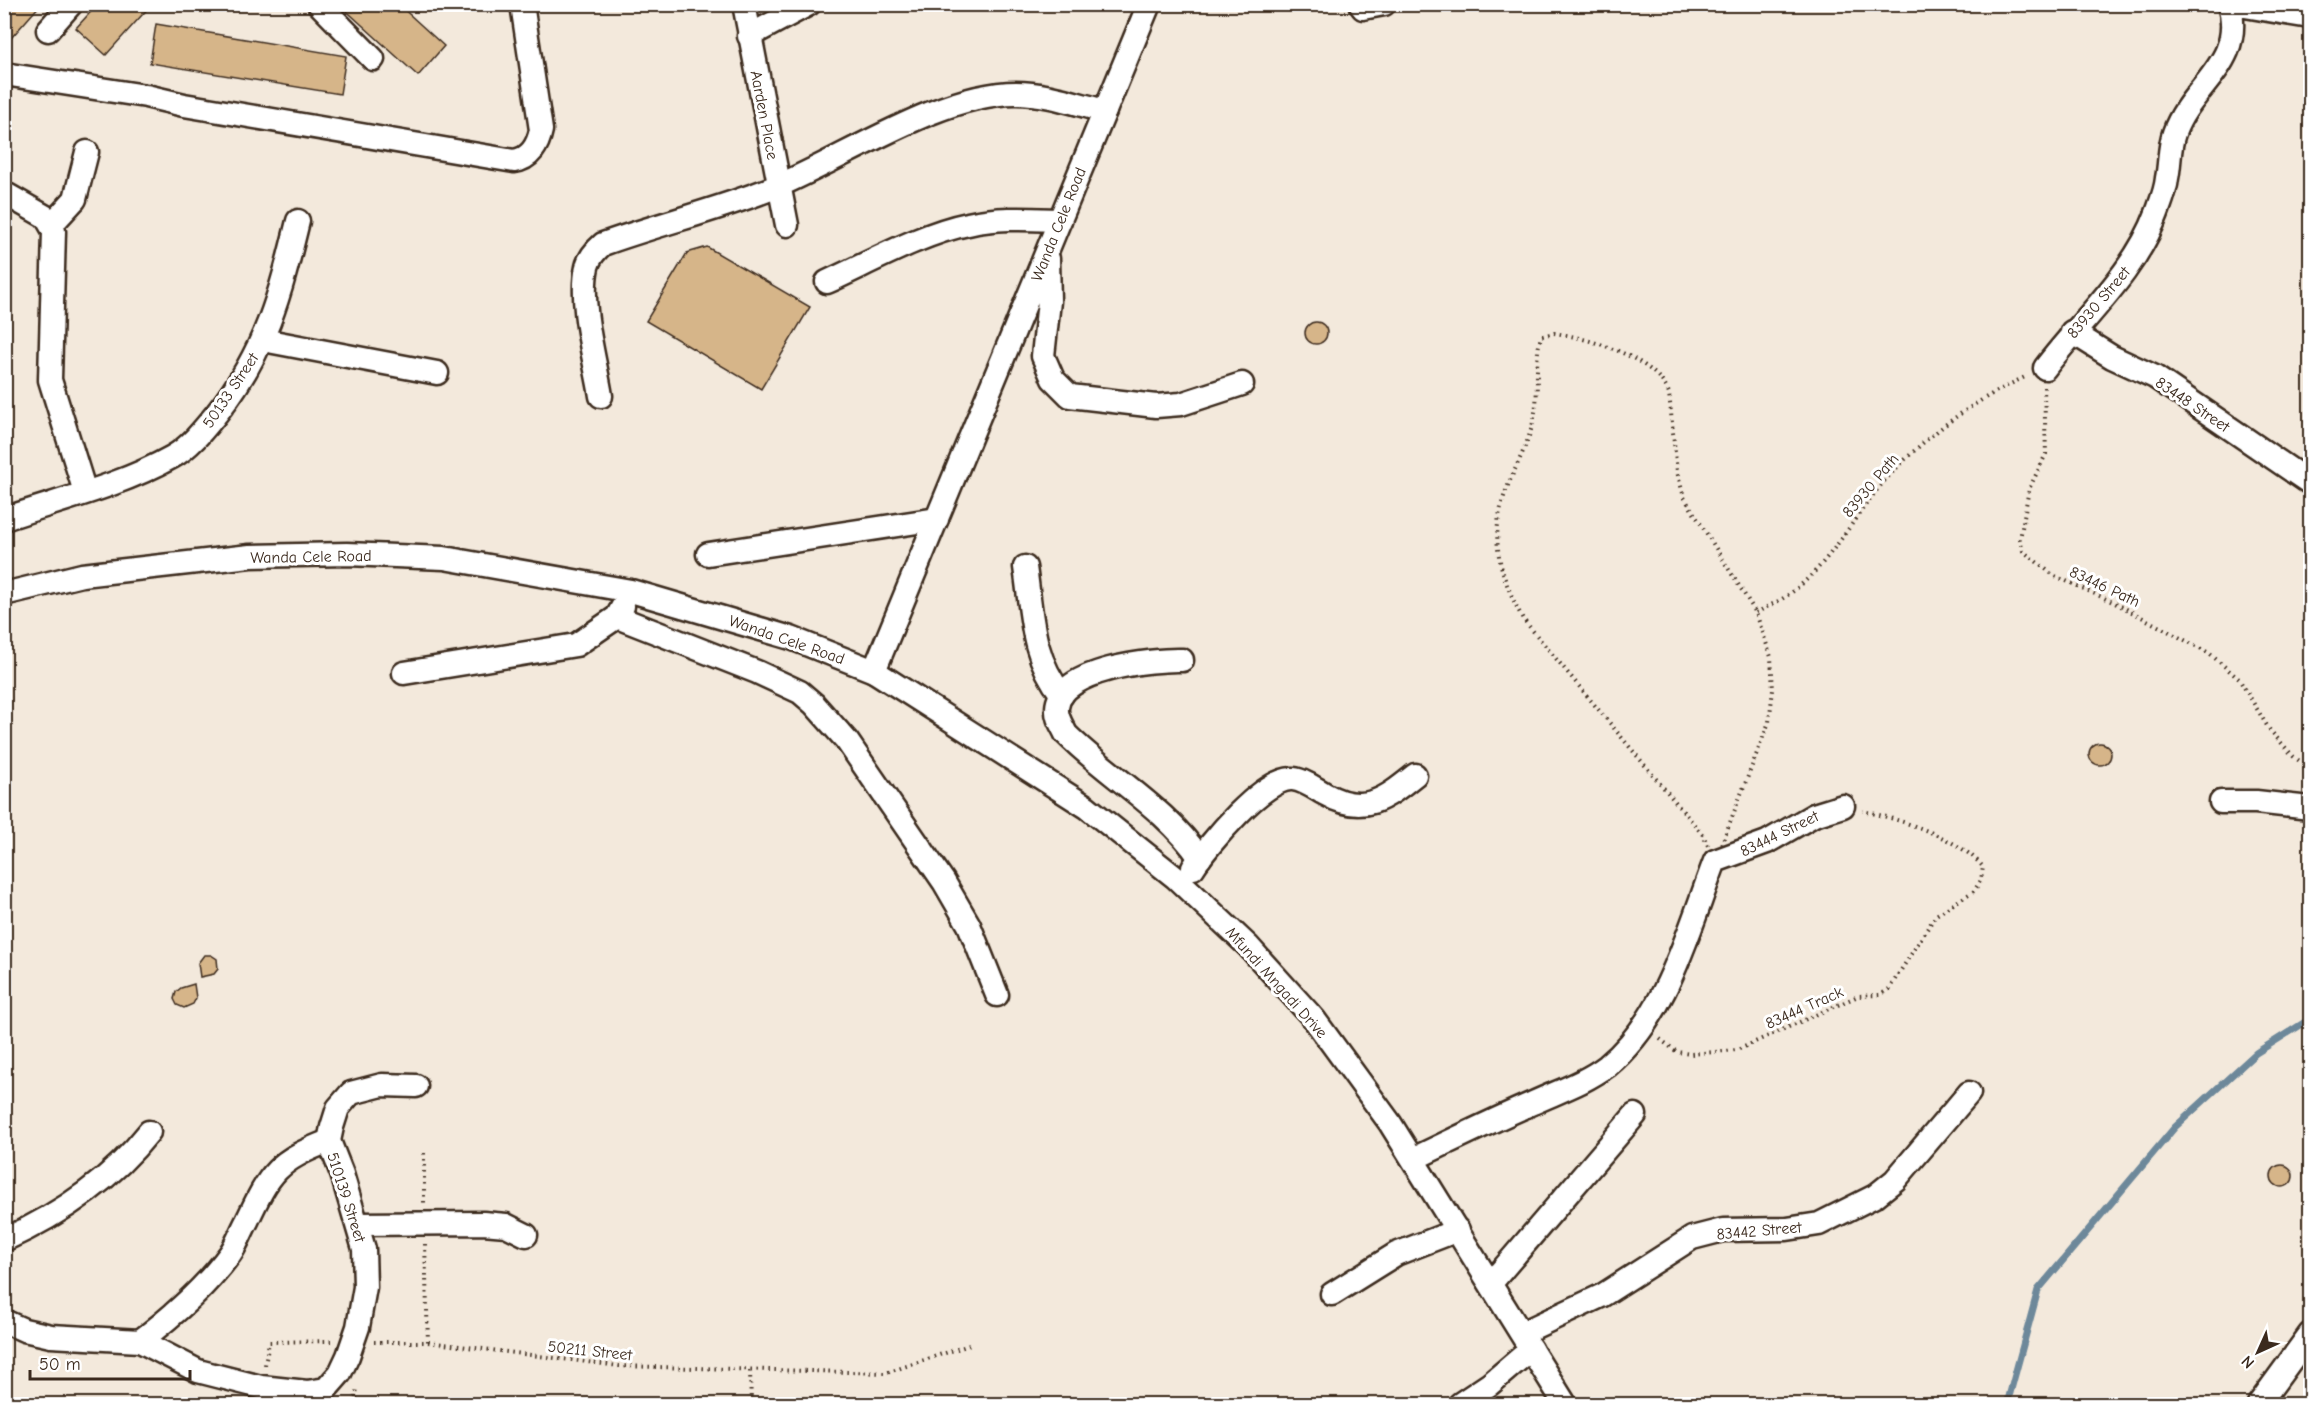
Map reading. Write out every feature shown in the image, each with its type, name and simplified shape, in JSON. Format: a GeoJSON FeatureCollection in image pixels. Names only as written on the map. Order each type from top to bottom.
{"type":"FeatureCollection","features":[{"type":"Feature","properties":{"kind":"street"},"geometry":{"type":"LineString","coordinates":[[48,30],[70,4]]}},
{"type":"Feature","properties":{"kind":"street"},"geometry":{"type":"LineString","coordinates":[[319,4],[373,59]]}},
{"type":"Feature","properties":{"kind":"street"},"geometry":{"type":"LineString","coordinates":[[4,74],[146,96],[183,105],[514,162],[529,155],[539,140],[542,130],[522,4]]}},
{"type":"Feature","properties":{"kind":"street","name":"Aarden Place"},"geometry":{"type":"LineString","coordinates":[[744,4],[787,225]]}},
{"type":"Feature","properties":{"kind":"street"},"geometry":{"type":"LineString","coordinates":[[749,36],[809,4]]}},
{"type":"Feature","properties":{"kind":"street"},"geometry":{"type":"LineString","coordinates":[[1360,4],[1362,8],[1384,4]]}},
{"type":"Feature","properties":{"kind":"street"},"geometry":{"type":"LineString","coordinates":[[2231,4],[2310,17]]}},
{"type":"Feature","properties":{"kind":"street","name":"83930 Street"},"geometry":{"type":"LineString","coordinates":[[2045,368],[2072,332],[2129,267],[2156,215],[2167,182],[2174,133],[2229,49],[2234,33],[2231,4]]}},
{"type":"Feature","properties":{"kind":"street","name":"Wanda Cele Road"},"geometry":{"type":"LineString","coordinates":[[4,594],[82,575],[250,556],[347,554],[444,558],[631,591],[791,638],[874,671],[1105,111],[1142,10]]}},
{"type":"Feature","properties":{"kind":"street"},"geometry":{"type":"LineString","coordinates":[[601,396],[587,310],[586,278],[588,265],[597,249],[618,239],[779,185],[917,120],[968,100],[1017,93],[1052,98],[1105,111]]}},
{"type":"Feature","properties":{"kind":"street"},"geometry":{"type":"LineString","coordinates":[[52,224],[75,199],[87,152]]}},
{"type":"Feature","properties":{"kind":"street"},"geometry":{"type":"LineString","coordinates":[[4,193],[52,224],[55,237],[50,380],[85,492]]}},
{"type":"Feature","properties":{"kind":"street"},"geometry":{"type":"LineString","coordinates":[[827,282],[916,242],[966,224],[1002,219],[1060,220]]}},
{"type":"Feature","properties":{"kind":"street","name":"50133 Street"},"geometry":{"type":"LineString","coordinates":[[4,519],[124,480],[173,457],[187,446],[225,403],[246,373],[275,309],[298,221]]}},
{"type":"Feature","properties":{"kind":"street"},"geometry":{"type":"LineString","coordinates":[[1047,252],[1049,301],[1043,356],[1053,379],[1071,396],[1156,406],[1181,404],[1242,384]]}},
{"type":"Feature","properties":{"kind":"street","name":"83448 Street"},"geometry":{"type":"LineString","coordinates":[[2072,332],[2112,357],[2155,377],[2310,483]]}},
{"type":"Feature","properties":{"kind":"street"},"geometry":{"type":"LineString","coordinates":[[262,340],[437,374]]}},
{"type":"Feature","properties":{"kind":"street"},"geometry":{"type":"LineString","coordinates":[[708,554],[937,519]]}},
{"type":"Feature","properties":{"kind":"street"},"geometry":{"type":"LineString","coordinates":[[1025,567],[1036,646],[1048,677],[1062,695]]}},
{"type":"Feature","properties":{"kind":"street"},"geometry":{"type":"LineString","coordinates":[[404,673],[576,645],[617,617],[631,591]]}},
{"type":"Feature","properties":{"kind":"street"},"geometry":{"type":"LineString","coordinates":[[617,617],[757,672],[793,689],[814,704],[847,741],[944,882],[969,925],[997,995]]}},
{"type":"Feature","properties":{"kind":"street"},"geometry":{"type":"LineString","coordinates":[[1182,660],[1146,661],[1106,670],[1079,682],[1062,695],[1057,708],[1058,719],[1066,734],[1153,807],[1188,841],[1200,858]]}},
{"type":"Feature","properties":{"kind":"street","name":"Mfundi Mngadi Drive"},"geometry":{"type":"LineString","coordinates":[[874,671],[1087,807],[1182,884],[1248,946],[1314,1019],[1413,1159],[1565,1404]]}},
{"type":"Feature","properties":{"kind":"street"},"geometry":{"type":"LineString","coordinates":[[1182,884],[1219,834],[1264,792],[1282,780],[1300,781],[1333,799],[1358,805],[1388,796],[1415,775]]}},
{"type":"Feature","properties":{"kind":"street"},"geometry":{"type":"LineString","coordinates":[[2221,802],[2256,802],[2310,808]]}},
{"type":"Feature","properties":{"kind":"street","name":"83444 Street"},"geometry":{"type":"LineString","coordinates":[[1715,861],[1767,842],[1814,815],[1843,806]]}},
{"type":"Feature","properties":{"kind":"street"},"geometry":{"type":"LineString","coordinates":[[1413,1159],[1535,1102],[1574,1087],[1606,1066],[1628,1045],[1647,1019],[1682,948],[1715,861]]}},
{"type":"Feature","properties":{"kind":"street","name":"510139 Street"},"geometry":{"type":"LineString","coordinates":[[4,1321],[24,1330],[51,1336],[141,1341],[198,1371],[261,1387],[307,1392],[326,1389],[340,1373],[354,1341],[365,1287],[364,1249],[358,1224],[329,1141],[339,1108],[351,1093],[382,1085],[416,1086]]}},
{"type":"Feature","properties":{"kind":"street","name":"83442 Street"},"geometry":{"type":"LineString","coordinates":[[1460,1404],[1490,1384],[1526,1341],[1692,1238],[1723,1230],[1787,1229],[1819,1224],[1875,1196],[1895,1180],[1969,1093]]}},
{"type":"Feature","properties":{"kind":"street"},"geometry":{"type":"LineString","coordinates":[[1491,1282],[1635,1115]]}},
{"type":"Feature","properties":{"kind":"street"},"geometry":{"type":"LineString","coordinates":[[4,1240],[52,1215],[119,1167],[149,1132]]}},
{"type":"Feature","properties":{"kind":"street"},"geometry":{"type":"LineString","coordinates":[[141,1341],[191,1298],[220,1267],[232,1251],[265,1183],[273,1172],[303,1151],[329,1141]]}},
{"type":"Feature","properties":{"kind":"street"},"geometry":{"type":"LineString","coordinates":[[358,1224],[483,1222],[506,1225],[526,1235]]}},
{"type":"Feature","properties":{"kind":"street"},"geometry":{"type":"LineString","coordinates":[[1332,1294],[1396,1254],[1458,1230]]}},
{"type":"Feature","properties":{"kind":"street"},"geometry":{"type":"LineString","coordinates":[[2259,1404],[2310,1335]]}},
{"type":"Feature","properties":{"kind":"path"},"geometry":{"type":"LineString","coordinates":[[1554,333],[1594,341],[1642,364],[1665,383],[1669,393],[1677,472],[1684,497],[1755,613],[1771,657],[1773,690],[1769,722],[1715,861],[1703,835],[1523,620],[1511,597],[1498,560],[1496,543],[1502,502],[1535,416],[1539,387],[1537,345],[1542,336],[1554,333]]}},
{"type":"Feature","properties":{"kind":"path","name":"83930 Path"},"geometry":{"type":"LineString","coordinates":[[1755,613],[1789,595],[1831,553],[1888,477],[1957,414],[1978,400],[2045,368]]}},
{"type":"Feature","properties":{"kind":"path","name":"83446 Path"},"geometry":{"type":"LineString","coordinates":[[2045,368],[2043,412],[2047,433],[2046,454],[2029,489],[2020,539],[2023,551],[2053,575],[2115,603],[2209,652],[2239,679],[2269,729],[2293,756],[2310,769]]}},
{"type":"Feature","properties":{"kind":"path","name":"83444 Track"},"geometry":{"type":"LineString","coordinates":[[1647,1019],[1657,1031],[1662,1043],[1677,1052],[1737,1050],[1810,1015],[1858,996],[1880,995],[1889,989],[1936,915],[1974,891],[1981,880],[1983,867],[1960,845],[1892,817],[1843,806]]}},
{"type":"Feature","properties":{"kind":"path","name":"50211 Street"},"geometry":{"type":"LineString","coordinates":[[261,1387],[269,1342],[428,1342],[619,1366],[886,1373],[969,1345]]}},
{"type":"Feature","properties":{"kind":"path"},"geometry":{"type":"LineString","coordinates":[[750,1371],[751,1404]]}},
{"type":"Feature","properties":{"kind":"building"},"geometry":{"type":"Polygon","coordinates":[[[4,4],[41,4],[4,46],[4,4]]]}},
{"type":"Feature","properties":{"kind":"building"},"geometry":{"type":"Polygon","coordinates":[[[98,4],[152,4],[106,55],[76,28],[98,4]]]}},
{"type":"Feature","properties":{"kind":"building"},"geometry":{"type":"Polygon","coordinates":[[[339,4],[398,4],[444,46],[418,76],[339,4]]]}},
{"type":"Feature","properties":{"kind":"building"},"geometry":{"type":"Polygon","coordinates":[[[156,24],[346,56],[340,94],[150,63],[156,24]]]}},
{"type":"Feature","properties":{"kind":"building"},"geometry":{"type":"Polygon","coordinates":[[[707,247],[810,307],[761,389],[646,321],[687,253],[707,247]]]}},
{"type":"Feature","properties":{"kind":"building"},"geometry":{"type":"Polygon","coordinates":[[[1316,322],[1324,325],[1327,333],[1324,341],[1316,344],[1308,341],[1305,333],[1308,325],[1316,322]]]}},
{"type":"Feature","properties":{"kind":"building"},"geometry":{"type":"Polygon","coordinates":[[[2100,743],[2108,746],[2111,754],[2108,762],[2100,765],[2092,762],[2089,754],[2092,746],[2100,743]]]}},
{"type":"Feature","properties":{"kind":"building"},"geometry":{"type":"Polygon","coordinates":[[[204,955],[211,955],[217,959],[218,969],[214,974],[200,977],[198,963],[204,955]]]}},
{"type":"Feature","properties":{"kind":"building"},"geometry":{"type":"Polygon","coordinates":[[[194,984],[196,998],[193,1004],[184,1008],[177,1005],[174,999],[176,992],[194,984]]]}},
{"type":"Feature","properties":{"kind":"building"},"geometry":{"type":"Polygon","coordinates":[[[2282,1165],[2290,1168],[2293,1176],[2290,1184],[2282,1187],[2274,1184],[2271,1176],[2274,1168],[2282,1165]]]}},
{"type":"Feature","properties":{"kind":"waterway"},"geometry":{"type":"LineString","coordinates":[[2007,1404],[2038,1290],[2175,1127],[2256,1053],[2310,1019]]}}]}
